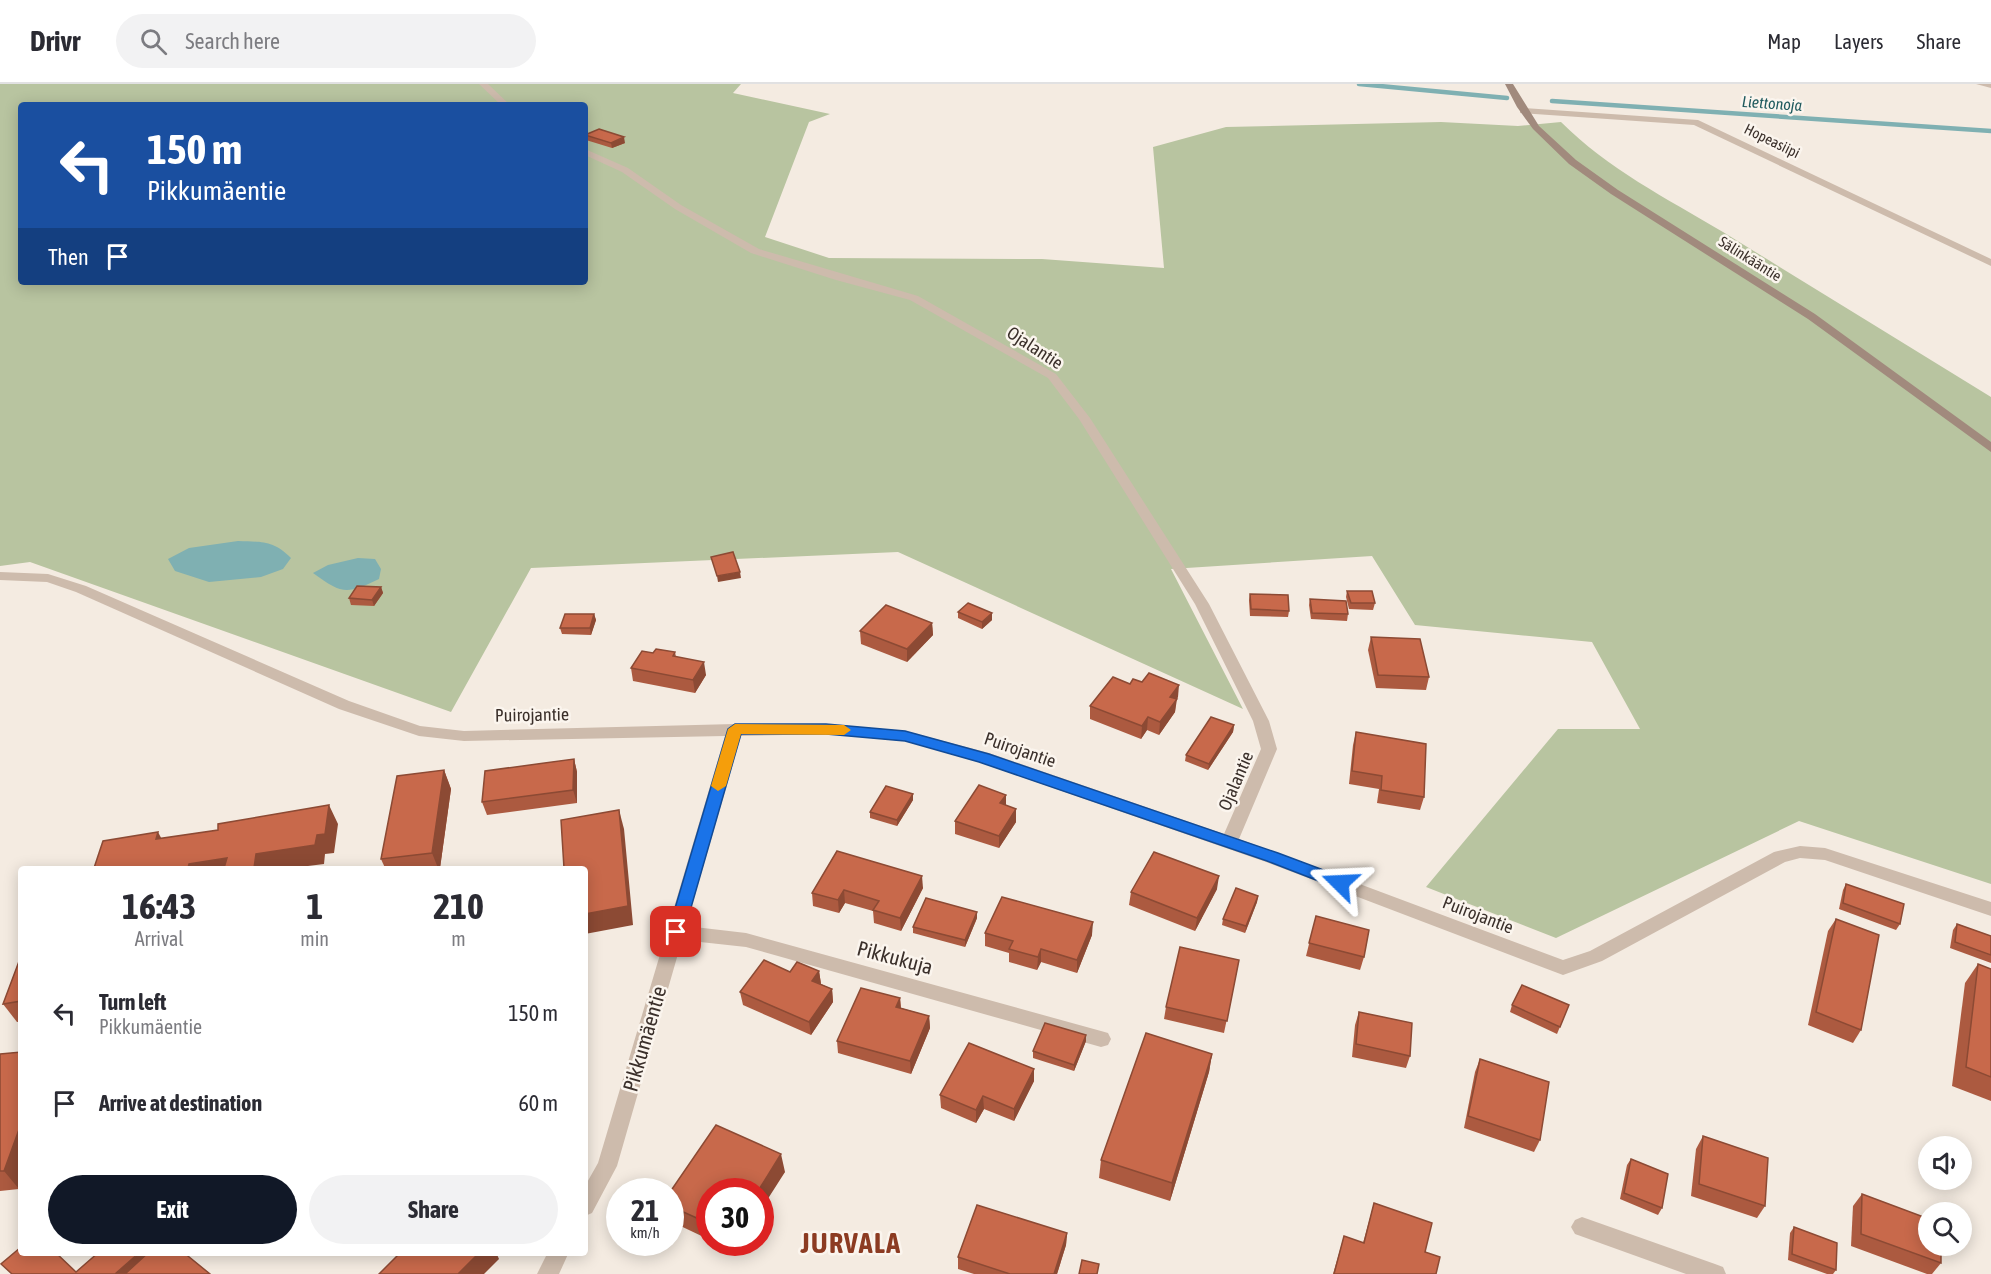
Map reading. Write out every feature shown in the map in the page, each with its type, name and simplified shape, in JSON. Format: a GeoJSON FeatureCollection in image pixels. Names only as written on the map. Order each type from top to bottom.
{"type":"FeatureCollection","features":[{"type":"Feature","properties":{"kind":"street"},"geometry":{"type":"LineString","coordinates":[[483,84],[503,102]]}},
{"type":"Feature","properties":{"kind":"street","name":"Sälinkääntie"},"geometry":{"type":"LineString","coordinates":[[1509,84],[1523,111],[1557,151],[1589,177],[1863,351],[1991,448]]}},
{"type":"Feature","properties":{"kind":"street"},"geometry":{"type":"LineString","coordinates":[[1980,84],[1991,85]]}},
{"type":"Feature","properties":{"kind":"street","name":"Hopeasiipi"},"geometry":{"type":"LineString","coordinates":[[1523,111],[1684,121],[1704,125],[1991,263]]}},
{"type":"Feature","properties":{"kind":"street","name":"Ojalantie"},"geometry":{"type":"LineString","coordinates":[[588,153],[626,170],[678,207],[755,251],[914,298],[1052,376],[1084,418],[1202,604],[1261,721],[1269,749],[1229,843]]}},
{"type":"Feature","properties":{"kind":"street","name":"Puirojantie"},"geometry":{"type":"LineString","coordinates":[[0,576],[48,578],[81,589],[344,705],[419,731],[464,736],[826,729],[905,736],[983,758],[1284,861],[1563,968],[1596,956],[1780,857],[1800,852],[1825,854],[1991,909]]}},
{"type":"Feature","properties":{"kind":"street","name":"Pikkumäentie"},"geometry":{"type":"LineString","coordinates":[[588,1201],[607,1166],[735,729]]}},
{"type":"Feature","properties":{"kind":"street","name":"Pikkukuja"},"geometry":{"type":"LineString","coordinates":[[676,932],[746,940],[1101,1038]]}},
{"type":"Feature","properties":{"kind":"street"},"geometry":{"type":"LineString","coordinates":[[1582,1227],[1714,1274]]}},
{"type":"Feature","properties":{"kind":"street"},"geometry":{"type":"LineString","coordinates":[[548,1274],[558,1256]]}},
{"type":"Feature","properties":{"kind":"green space"},"geometry":{"type":"Polygon","coordinates":[[[0,84],[741,84],[733,93],[830,114],[809,122],[765,237],[829,258],[1042,259],[1164,268],[1153,147],[1226,127],[1441,122],[1518,126],[1561,122],[1598,154],[1638,182],[1991,397],[1991,884],[1799,821],[1556,938],[1426,887],[1558,729],[1640,729],[1592,642],[1415,625],[1372,556],[1171,569],[1243,709],[898,552],[531,568],[451,712],[30,562],[0,566],[0,84]]]}},
{"type":"Feature","properties":{"kind":"water"},"geometry":{"type":"Polygon","coordinates":[[[238,541],[273,545],[291,558],[283,569],[261,577],[209,582],[175,571],[168,559],[189,548],[238,541]]]}},
{"type":"Feature","properties":{"kind":"water"},"geometry":{"type":"Polygon","coordinates":[[[358,558],[375,559],[381,569],[379,579],[359,588],[344,590],[331,585],[313,573],[328,565],[358,558]]]}},
{"type":"Feature","properties":{"kind":"building"},"geometry":{"type":"Polygon","coordinates":[[[599,129],[624,137],[611,143],[588,136],[588,134],[599,129]]]}},
{"type":"Feature","properties":{"kind":"building"},"geometry":{"type":"Polygon","coordinates":[[[733,552],[740,572],[717,576],[711,557],[733,552]]]}},
{"type":"Feature","properties":{"kind":"building"},"geometry":{"type":"Polygon","coordinates":[[[357,586],[381,587],[372,600],[349,598],[357,586]]]}},
{"type":"Feature","properties":{"kind":"building"},"geometry":{"type":"Polygon","coordinates":[[[1347,591],[1372,591],[1375,603],[1351,603],[1347,591]]]}},
{"type":"Feature","properties":{"kind":"building"},"geometry":{"type":"Polygon","coordinates":[[[1250,594],[1288,595],[1289,611],[1251,609],[1250,594]]]}},
{"type":"Feature","properties":{"kind":"building"},"geometry":{"type":"Polygon","coordinates":[[[1310,599],[1346,601],[1348,614],[1312,613],[1310,599]]]}},
{"type":"Feature","properties":{"kind":"building"},"geometry":{"type":"Polygon","coordinates":[[[968,603],[992,613],[982,622],[958,612],[968,603]]]}},
{"type":"Feature","properties":{"kind":"building"},"geometry":{"type":"Polygon","coordinates":[[[886,605],[932,623],[907,649],[860,631],[886,605]]]}},
{"type":"Feature","properties":{"kind":"building"},"geometry":{"type":"Polygon","coordinates":[[[565,614],[594,614],[590,628],[560,628],[565,614]]]}},
{"type":"Feature","properties":{"kind":"building"},"geometry":{"type":"Polygon","coordinates":[[[1371,637],[1420,639],[1429,677],[1378,675],[1371,637]]]}},
{"type":"Feature","properties":{"kind":"building"},"geometry":{"type":"Polygon","coordinates":[[[656,649],[675,652],[673,656],[704,662],[693,680],[631,668],[642,651],[653,653],[656,649]]]}},
{"type":"Feature","properties":{"kind":"building"},"geometry":{"type":"Polygon","coordinates":[[[1149,673],[1179,685],[1170,697],[1177,699],[1160,722],[1148,717],[1142,726],[1090,706],[1113,677],[1130,684],[1133,679],[1142,682],[1149,673]]]}},
{"type":"Feature","properties":{"kind":"building"},"geometry":{"type":"Polygon","coordinates":[[[1211,717],[1234,725],[1209,764],[1186,755],[1211,717]]]}},
{"type":"Feature","properties":{"kind":"building"},"geometry":{"type":"Polygon","coordinates":[[[1356,732],[1426,744],[1424,797],[1381,790],[1382,776],[1352,771],[1356,732]]]}},
{"type":"Feature","properties":{"kind":"building"},"geometry":{"type":"Polygon","coordinates":[[[574,759],[573,790],[482,802],[485,771],[574,759]]]}},
{"type":"Feature","properties":{"kind":"building"},"geometry":{"type":"Polygon","coordinates":[[[444,770],[432,853],[381,859],[397,776],[444,770]]]}},
{"type":"Feature","properties":{"kind":"building"},"geometry":{"type":"Polygon","coordinates":[[[979,785],[1006,795],[1000,803],[1016,809],[999,836],[955,821],[979,785]]]}},
{"type":"Feature","properties":{"kind":"building"},"geometry":{"type":"Polygon","coordinates":[[[886,786],[913,794],[897,820],[870,812],[886,786]]]}},
{"type":"Feature","properties":{"kind":"building"},"geometry":{"type":"Polygon","coordinates":[[[329,805],[325,834],[317,835],[315,845],[256,854],[254,866],[225,866],[227,858],[189,864],[188,866],[95,866],[103,841],[158,832],[156,839],[218,830],[218,824],[329,805]]]}},
{"type":"Feature","properties":{"kind":"building"},"geometry":{"type":"Polygon","coordinates":[[[619,810],[628,906],[588,913],[588,866],[564,866],[561,820],[619,810]]]}},
{"type":"Feature","properties":{"kind":"building"},"geometry":{"type":"Polygon","coordinates":[[[837,851],[922,876],[900,918],[873,910],[879,901],[844,890],[838,900],[812,893],[837,851]]]}},
{"type":"Feature","properties":{"kind":"building"},"geometry":{"type":"Polygon","coordinates":[[[1154,852],[1219,876],[1197,918],[1131,892],[1154,852]]]}},
{"type":"Feature","properties":{"kind":"building"},"geometry":{"type":"Polygon","coordinates":[[[1846,884],[1904,904],[1900,924],[1843,903],[1846,884]]]}},
{"type":"Feature","properties":{"kind":"building"},"geometry":{"type":"Polygon","coordinates":[[[1236,888],[1258,896],[1246,926],[1223,919],[1236,888]]]}},
{"type":"Feature","properties":{"kind":"building"},"geometry":{"type":"Polygon","coordinates":[[[1002,897],[1093,922],[1077,960],[1041,949],[1038,957],[1009,949],[1013,941],[985,933],[1002,897]]]}},
{"type":"Feature","properties":{"kind":"building"},"geometry":{"type":"Polygon","coordinates":[[[926,898],[977,912],[965,940],[913,927],[926,898]]]}},
{"type":"Feature","properties":{"kind":"building"},"geometry":{"type":"Polygon","coordinates":[[[1316,916],[1369,930],[1364,957],[1309,943],[1316,916]]]}},
{"type":"Feature","properties":{"kind":"building"},"geometry":{"type":"Polygon","coordinates":[[[1836,919],[1879,935],[1861,1030],[1816,1012],[1836,919]]]}},
{"type":"Feature","properties":{"kind":"building"},"geometry":{"type":"Polygon","coordinates":[[[1957,924],[1991,936],[1991,955],[1955,942],[1957,924]]]}},
{"type":"Feature","properties":{"kind":"building"},"geometry":{"type":"Polygon","coordinates":[[[1180,947],[1239,960],[1227,1021],[1166,1007],[1180,947]]]}},
{"type":"Feature","properties":{"kind":"building"},"geometry":{"type":"Polygon","coordinates":[[[764,960],[790,972],[797,962],[819,971],[812,981],[832,989],[809,1022],[740,992],[764,960]]]}},
{"type":"Feature","properties":{"kind":"building"},"geometry":{"type":"Polygon","coordinates":[[[18,964],[18,1002],[3,1004],[18,964]]]}},
{"type":"Feature","properties":{"kind":"building"},"geometry":{"type":"Polygon","coordinates":[[[1978,964],[1991,969],[1991,1077],[1966,1067],[1978,964]]]}},
{"type":"Feature","properties":{"kind":"building"},"geometry":{"type":"Polygon","coordinates":[[[1522,985],[1569,1005],[1560,1027],[1512,1005],[1522,985]]]}},
{"type":"Feature","properties":{"kind":"building"},"geometry":{"type":"Polygon","coordinates":[[[861,988],[900,998],[896,1007],[929,1016],[910,1061],[837,1041],[861,988]]]}},
{"type":"Feature","properties":{"kind":"building"},"geometry":{"type":"Polygon","coordinates":[[[1359,1012],[1412,1023],[1410,1056],[1356,1044],[1359,1012]]]}},
{"type":"Feature","properties":{"kind":"building"},"geometry":{"type":"Polygon","coordinates":[[[1045,1023],[1086,1035],[1074,1065],[1033,1051],[1045,1023]]]}},
{"type":"Feature","properties":{"kind":"building"},"geometry":{"type":"Polygon","coordinates":[[[1146,1033],[1212,1054],[1172,1183],[1101,1160],[1146,1033]]]}},
{"type":"Feature","properties":{"kind":"building"},"geometry":{"type":"Polygon","coordinates":[[[969,1043],[1034,1069],[1014,1109],[983,1096],[976,1110],[940,1095],[969,1043]]]}},
{"type":"Feature","properties":{"kind":"building"},"geometry":{"type":"Polygon","coordinates":[[[18,1052],[18,1132],[4,1171],[0,1171],[0,1054],[18,1052]]]}},
{"type":"Feature","properties":{"kind":"building"},"geometry":{"type":"Polygon","coordinates":[[[1480,1059],[1549,1082],[1540,1140],[1468,1116],[1480,1059]]]}},
{"type":"Feature","properties":{"kind":"building"},"geometry":{"type":"Polygon","coordinates":[[[716,1125],[781,1154],[766,1178],[696,1178],[696,1218],[684,1212],[684,1178],[680,1178],[716,1125]]]}},
{"type":"Feature","properties":{"kind":"building"},"geometry":{"type":"Polygon","coordinates":[[[1703,1136],[1768,1158],[1765,1206],[1699,1184],[1703,1136]]]}},
{"type":"Feature","properties":{"kind":"building"},"geometry":{"type":"Polygon","coordinates":[[[1631,1159],[1668,1174],[1662,1208],[1624,1193],[1631,1159]]]}},
{"type":"Feature","properties":{"kind":"building"},"geometry":{"type":"Polygon","coordinates":[[[1862,1194],[1918,1215],[1918,1255],[1861,1234],[1862,1194]]]}},
{"type":"Feature","properties":{"kind":"building"},"geometry":{"type":"Polygon","coordinates":[[[1374,1203],[1432,1223],[1425,1252],[1440,1257],[1436,1274],[1334,1274],[1344,1236],[1364,1243],[1374,1203]]]}},
{"type":"Feature","properties":{"kind":"building"},"geometry":{"type":"Polygon","coordinates":[[[977,1205],[1067,1233],[1054,1274],[1010,1274],[958,1257],[977,1205]]]}},
{"type":"Feature","properties":{"kind":"building"},"geometry":{"type":"Polygon","coordinates":[[[1794,1227],[1837,1243],[1836,1270],[1792,1254],[1794,1227]]]}},
{"type":"Feature","properties":{"kind":"building"},"geometry":{"type":"Polygon","coordinates":[[[18,1250],[18,1256],[59,1256],[76,1272],[94,1256],[135,1256],[115,1274],[12,1274],[1,1264],[18,1250]]]}},
{"type":"Feature","properties":{"kind":"building"},"geometry":{"type":"Polygon","coordinates":[[[145,1256],[188,1256],[210,1274],[125,1274],[145,1256]]]}},
{"type":"Feature","properties":{"kind":"building"},"geometry":{"type":"Polygon","coordinates":[[[397,1256],[476,1256],[458,1274],[379,1274],[397,1256]]]}},
{"type":"Feature","properties":{"kind":"building"},"geometry":{"type":"Polygon","coordinates":[[[1922,1256],[1941,1256],[1941,1263],[1922,1256]]]}},
{"type":"Feature","properties":{"kind":"building"},"geometry":{"type":"Polygon","coordinates":[[[1082,1260],[1099,1264],[1097,1274],[1079,1274],[1082,1260]]]}},
{"type":"Feature","properties":{"kind":"waterway","name":"Liettonoja"},"geometry":{"type":"LineString","coordinates":[[1359,84],[1507,98]]}},
{"type":"Feature","properties":{"kind":"waterway","name":"Liettonoja"},"geometry":{"type":"LineString","coordinates":[[1552,101],[1991,131]]}},
{"type":"Feature","properties":{"kind":"slow traffic"},"geometry":{"type":"LineString","coordinates":[[718,786],[735,729],[844,730]]}},
{"type":"Feature","properties":{"kind":"district","name":"JURVALA"},"geometry":{"type":"Point","coordinates":[851,1243]}},
{"type":"Feature","properties":{"kind":"route"},"geometry":{"type":"LineString","coordinates":[[676,932],[735,729],[826,729],[905,736],[983,758],[1272,857],[1340,883]]}}]}
